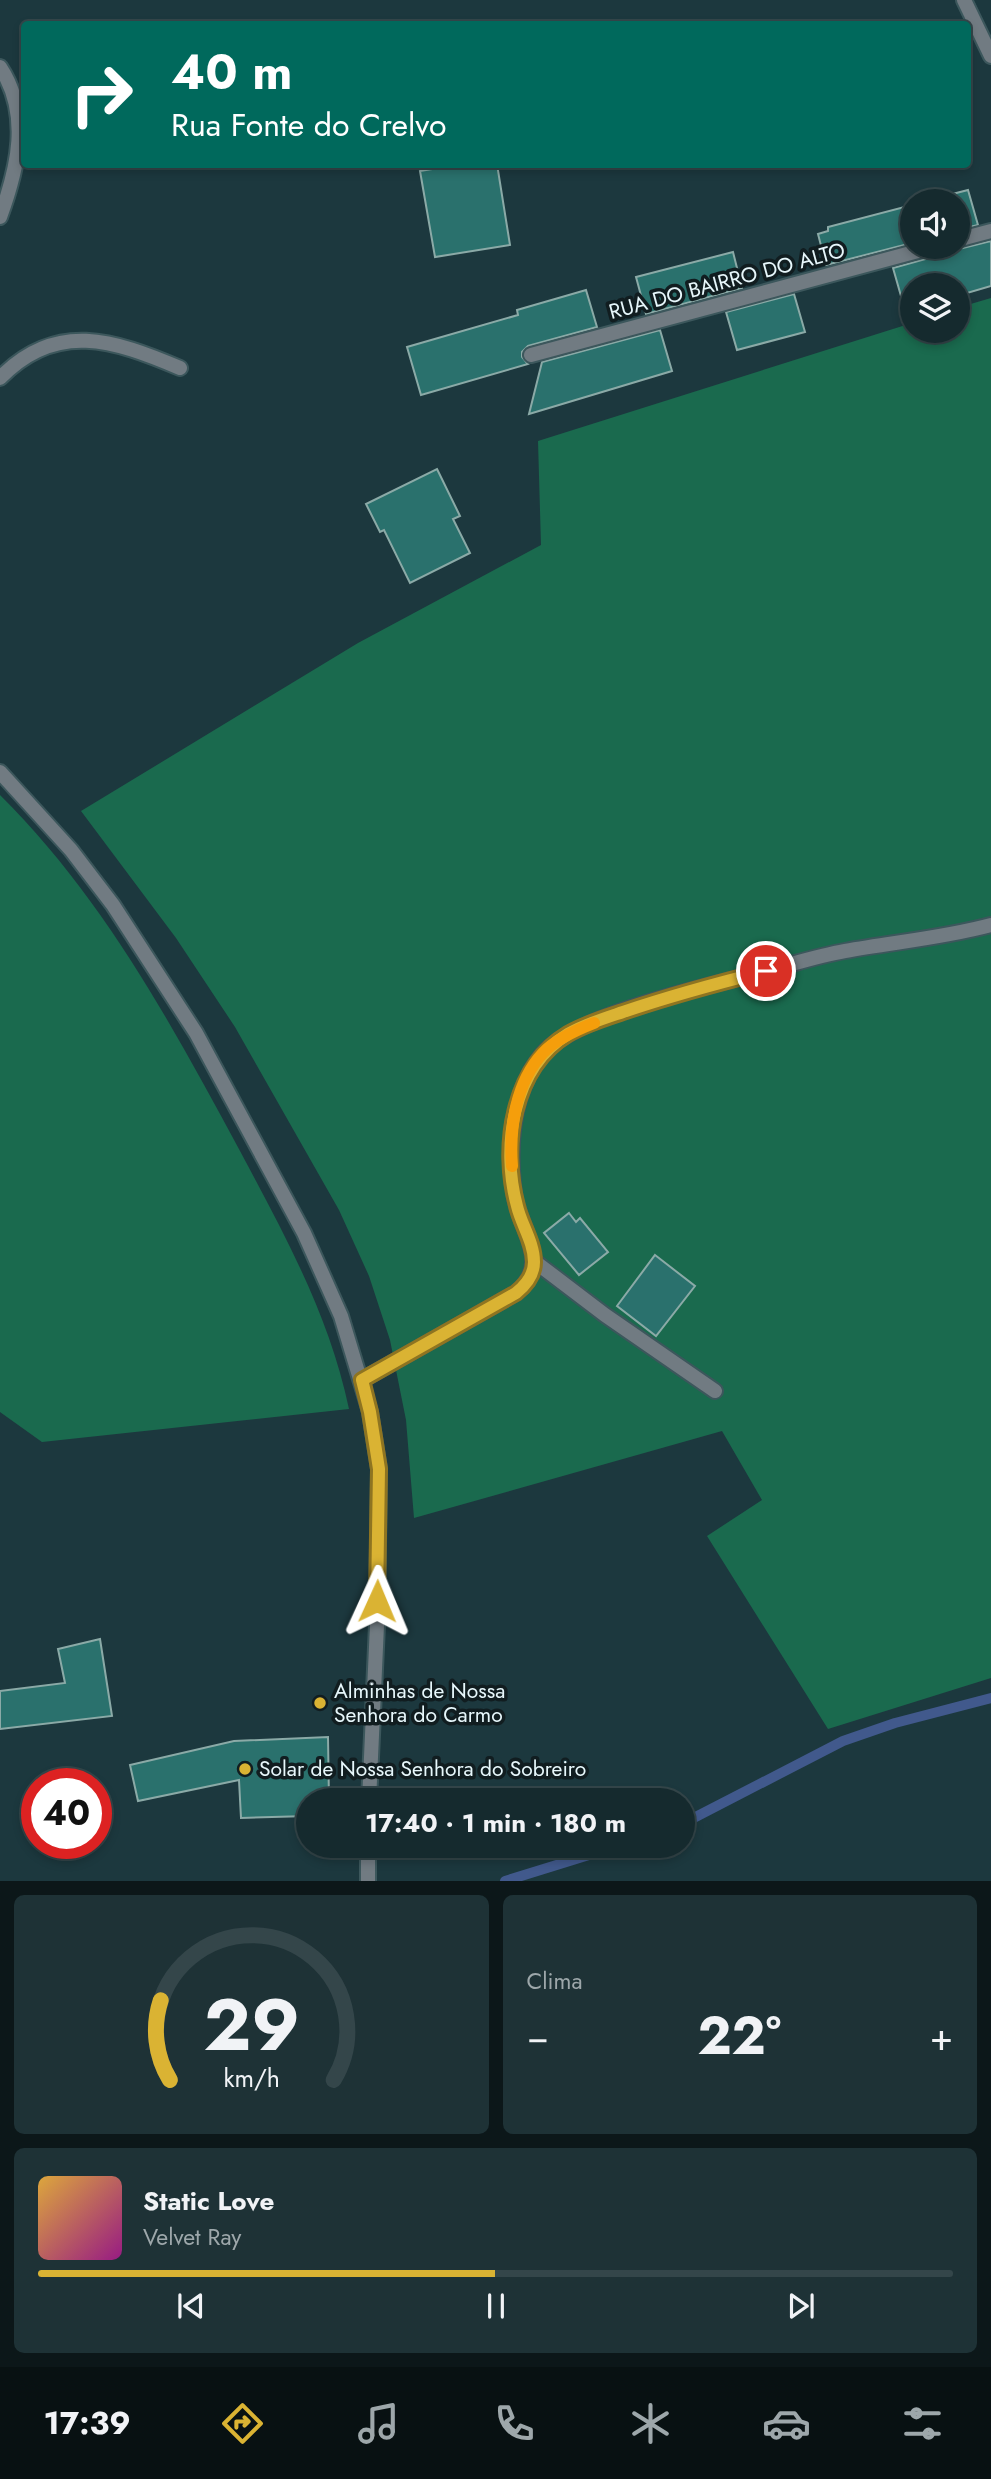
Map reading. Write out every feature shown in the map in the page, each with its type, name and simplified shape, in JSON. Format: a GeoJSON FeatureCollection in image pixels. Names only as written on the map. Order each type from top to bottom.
{"type":"FeatureCollection","features":[{"type":"Feature","properties":{"kind":"street"},"geometry":{"type":"LineString","coordinates":[[964,0],[991,55]]}},
{"type":"Feature","properties":{"kind":"street"},"geometry":{"type":"LineString","coordinates":[[0,67],[11,85],[19,127],[19,149],[0,217]]}},
{"type":"Feature","properties":{"kind":"street"},"geometry":{"type":"LineString","coordinates":[[970,237],[991,231]]}},
{"type":"Feature","properties":{"kind":"street","name":"RUA DO BAIRRO DO ALTO"},"geometry":{"type":"LineString","coordinates":[[531,355],[900,256]]}},
{"type":"Feature","properties":{"kind":"street"},"geometry":{"type":"LineString","coordinates":[[0,378],[18,360],[42,347],[67,342],[96,341],[123,346],[180,368]]}},
{"type":"Feature","properties":{"kind":"street"},"geometry":{"type":"LineString","coordinates":[[0,772],[71,850],[113,905],[196,1033],[304,1233],[341,1316],[370,1412],[379,1480],[377,1625],[370,1788]]}},
{"type":"Feature","properties":{"kind":"street"},"geometry":{"type":"LineString","coordinates":[[362,1380],[516,1293],[530,1278],[534,1261],[517,1207],[513,1182],[510,1146],[515,1111],[524,1083],[543,1053],[569,1034],[664,998],[843,951],[932,939],[991,925]]}},
{"type":"Feature","properties":{"kind":"street"},"geometry":{"type":"LineString","coordinates":[[534,1261],[715,1391]]}},
{"type":"Feature","properties":{"kind":"street"},"geometry":{"type":"LineString","coordinates":[[368,1858],[368,1881]]}},
{"type":"Feature","properties":{"kind":"green space"},"geometry":{"type":"Polygon","coordinates":[[[991,298],[991,1678],[828,1729],[707,1536],[762,1500],[722,1431],[414,1518],[406,1420],[390,1340],[369,1276],[339,1210],[235,1027],[176,938],[81,811],[358,643],[541,545],[538,441],[900,327],[900,343],[970,343],[970,304],[991,298]]]}},
{"type":"Feature","properties":{"kind":"green space"},"geometry":{"type":"Polygon","coordinates":[[[0,795],[37,834],[103,919],[188,1057],[304,1276],[330,1341],[349,1409],[42,1442],[0,1412],[0,795]]]}},
{"type":"Feature","properties":{"kind":"building"},"geometry":{"type":"Polygon","coordinates":[[[438,168],[498,168],[510,245],[435,257],[420,171],[438,168]]]}},
{"type":"Feature","properties":{"kind":"building"},"geometry":{"type":"Polygon","coordinates":[[[970,197],[978,225],[970,227],[970,197]]]}},
{"type":"Feature","properties":{"kind":"building"},"geometry":{"type":"Polygon","coordinates":[[[900,208],[900,246],[826,265],[818,234],[828,231],[828,227],[900,208]]]}},
{"type":"Feature","properties":{"kind":"building"},"geometry":{"type":"Polygon","coordinates":[[[991,241],[991,286],[970,292],[970,273],[900,273],[900,292],[893,268],[925,259],[970,259],[970,246],[991,241]]]}},
{"type":"Feature","properties":{"kind":"building"},"geometry":{"type":"Polygon","coordinates":[[[733,252],[742,288],[646,314],[636,277],[733,252]]]}},
{"type":"Feature","properties":{"kind":"building"},"geometry":{"type":"Polygon","coordinates":[[[586,290],[597,327],[528,346],[522,352],[522,357],[528,364],[421,395],[407,347],[518,315],[517,310],[586,290]]]}},
{"type":"Feature","properties":{"kind":"building"},"geometry":{"type":"Polygon","coordinates":[[[794,294],[805,332],[737,350],[726,312],[794,294]]]}},
{"type":"Feature","properties":{"kind":"building"},"geometry":{"type":"Polygon","coordinates":[[[660,330],[672,371],[529,414],[542,362],[660,330]]]}},
{"type":"Feature","properties":{"kind":"building"},"geometry":{"type":"Polygon","coordinates":[[[437,469],[460,516],[453,519],[470,553],[410,583],[384,530],[380,532],[366,504],[437,469]]]}},
{"type":"Feature","properties":{"kind":"building"},"geometry":{"type":"Polygon","coordinates":[[[569,1213],[576,1222],[580,1218],[608,1252],[579,1275],[544,1233],[569,1213]]]}},
{"type":"Feature","properties":{"kind":"building"},"geometry":{"type":"Polygon","coordinates":[[[655,1255],[695,1286],[656,1336],[617,1306],[655,1255]]]}},
{"type":"Feature","properties":{"kind":"building"},"geometry":{"type":"Polygon","coordinates":[[[100,1639],[112,1716],[0,1729],[0,1691],[65,1683],[58,1649],[100,1639]]]}},
{"type":"Feature","properties":{"kind":"building","name":"Solar de Nossa Senhora do Sobreiro"},"geometry":{"type":"Polygon","coordinates":[[[328,1737],[329,1788],[296,1788],[296,1816],[241,1818],[239,1780],[138,1801],[130,1765],[234,1741],[328,1737]]]}},
{"type":"Feature","properties":{"kind":"waterway"},"geometry":{"type":"LineString","coordinates":[[695,1817],[843,1741],[895,1723],[991,1698]]}},
{"type":"Feature","properties":{"kind":"waterway"},"geometry":{"type":"LineString","coordinates":[[505,1881],[579,1858]]}},
{"type":"Feature","properties":{"kind":"slow traffic"},"geometry":{"type":"LineString","coordinates":[[512,1166],[510,1146],[515,1111],[524,1083],[543,1053],[569,1034],[594,1023]]}},
{"type":"Feature","properties":{"kind":"place","name":"Alminhas de Nossa Senhora do Carmo"},"geometry":{"type":"Point","coordinates":[320,1703]}},
{"type":"Feature","properties":{"kind":"place","name":"Solar de Nossa Senhora do Sobreiro"},"geometry":{"type":"Point","coordinates":[245,1769]}},
{"type":"Feature","properties":{"kind":"route"},"geometry":{"type":"LineString","coordinates":[[377,1601],[379,1469],[362,1380],[516,1293],[530,1278],[534,1261],[514,1194],[510,1146],[515,1111],[524,1083],[543,1053],[569,1034],[596,1021],[664,998],[766,971]]}}]}
